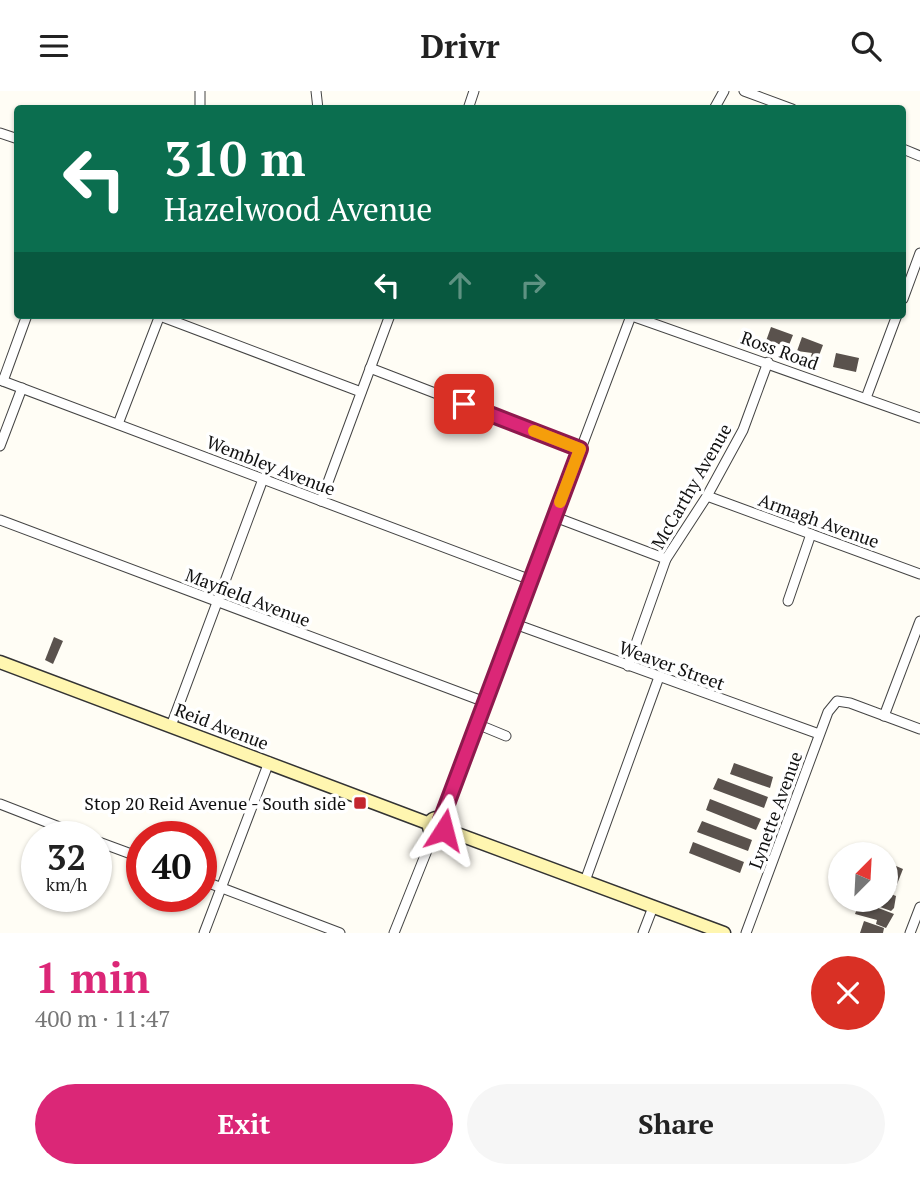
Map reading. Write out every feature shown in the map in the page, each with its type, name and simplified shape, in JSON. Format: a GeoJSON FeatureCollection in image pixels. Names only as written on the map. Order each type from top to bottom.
{"type":"FeatureCollection","features":[{"type":"Feature","properties":{"kind":"street"},"geometry":{"type":"LineString","coordinates":[[744,91],[781,105]]}},
{"type":"Feature","properties":{"kind":"street"},"geometry":{"type":"LineString","coordinates":[[907,275],[920,253]]}},
{"type":"Feature","properties":{"kind":"street"},"geometry":{"type":"LineString","coordinates":[[1,380],[25,319]]}},
{"type":"Feature","properties":{"kind":"street"},"geometry":{"type":"LineString","coordinates":[[118,424],[158,319]]}},
{"type":"Feature","properties":{"kind":"street"},"geometry":{"type":"LineString","coordinates":[[170,319],[361,392]]}},
{"type":"Feature","properties":{"kind":"street"},"geometry":{"type":"LineString","coordinates":[[321,501],[388,319]]}},
{"type":"Feature","properties":{"kind":"street"},"geometry":{"type":"LineString","coordinates":[[394,933],[516,624],[629,319]]}},
{"type":"Feature","properties":{"kind":"street","name":"Ross Road"},"geometry":{"type":"LineString","coordinates":[[642,319],[920,418]]}},
{"type":"Feature","properties":{"kind":"street"},"geometry":{"type":"LineString","coordinates":[[866,398],[896,319]]}},
{"type":"Feature","properties":{"kind":"street","name":"McCarthy Avenue"},"geometry":{"type":"LineString","coordinates":[[628,666],[666,559],[707,496],[743,430],[768,362]]}},
{"type":"Feature","properties":{"kind":"street"},"geometry":{"type":"LineString","coordinates":[[370,368],[580,449]]}},
{"type":"Feature","properties":{"kind":"street","name":"Wembley Avenue"},"geometry":{"type":"LineString","coordinates":[[1,380],[531,580]]}},
{"type":"Feature","properties":{"kind":"street"},"geometry":{"type":"LineString","coordinates":[[0,446],[22,388]]}},
{"type":"Feature","properties":{"kind":"street"},"geometry":{"type":"LineString","coordinates":[[171,726],[263,479]]}},
{"type":"Feature","properties":{"kind":"street","name":"Armagh Avenue"},"geometry":{"type":"LineString","coordinates":[[707,496],[920,574]]}},
{"type":"Feature","properties":{"kind":"street"},"geometry":{"type":"LineString","coordinates":[[555,517],[666,559]]}},
{"type":"Feature","properties":{"kind":"street","name":"Mayfield Avenue"},"geometry":{"type":"LineString","coordinates":[[0,520],[485,702]]}},
{"type":"Feature","properties":{"kind":"street"},"geometry":{"type":"LineString","coordinates":[[788,601],[811,534]]}},
{"type":"Feature","properties":{"kind":"street"},"geometry":{"type":"LineString","coordinates":[[920,621],[884,716],[920,729]]}},
{"type":"Feature","properties":{"kind":"street","name":"Weaver Street"},"geometry":{"type":"LineString","coordinates":[[516,624],[819,734]]}},
{"type":"Feature","properties":{"kind":"street","name":"Reid Avenue"},"geometry":{"type":"LineString","coordinates":[[0,661],[724,933]]}},
{"type":"Feature","properties":{"kind":"street"},"geometry":{"type":"LineString","coordinates":[[585,881],[659,677]]}},
{"type":"Feature","properties":{"kind":"street","name":"Lynette Avenue"},"geometry":{"type":"LineString","coordinates":[[746,933],[828,712],[837,701],[884,716]]}},
{"type":"Feature","properties":{"kind":"street"},"geometry":{"type":"LineString","coordinates":[[477,724],[506,736]]}},
{"type":"Feature","properties":{"kind":"street"},"geometry":{"type":"LineString","coordinates":[[204,933],[270,762]]}},
{"type":"Feature","properties":{"kind":"street"},"geometry":{"type":"LineString","coordinates":[[0,804],[44,821]]}},
{"type":"Feature","properties":{"kind":"street"},"geometry":{"type":"LineString","coordinates":[[217,886],[340,933]]}},
{"type":"Feature","properties":{"kind":"street"},"geometry":{"type":"LineString","coordinates":[[643,933],[653,907]]}},
{"type":"Feature","properties":{"kind":"street"},"geometry":{"type":"LineString","coordinates":[[910,933],[920,907]]}},
{"type":"Feature","properties":{"kind":"building"},"geometry":{"type":"Polygon","coordinates":[[[771,327],[793,335],[787,350],[781,348],[782,345],[766,341],[771,327]]]}},
{"type":"Feature","properties":{"kind":"building"},"geometry":{"type":"Polygon","coordinates":[[[802,337],[823,345],[817,361],[810,359],[812,353],[797,351],[802,337]]]}},
{"type":"Feature","properties":{"kind":"building"},"geometry":{"type":"Polygon","coordinates":[[[836,353],[859,358],[856,372],[833,367],[836,353]]]}},
{"type":"Feature","properties":{"kind":"building"},"geometry":{"type":"Polygon","coordinates":[[[54,637],[63,641],[53,664],[45,660],[54,637]]]}},
{"type":"Feature","properties":{"kind":"building"},"geometry":{"type":"Polygon","coordinates":[[[734,763],[773,777],[770,788],[730,774],[734,763]]]}},
{"type":"Feature","properties":{"kind":"building"},"geometry":{"type":"Polygon","coordinates":[[[718,778],[768,797],[764,808],[713,789],[718,778]]]}},
{"type":"Feature","properties":{"kind":"building"},"geometry":{"type":"Polygon","coordinates":[[[710,799],[761,819],[756,830],[706,810],[710,799]]]}},
{"type":"Feature","properties":{"kind":"building"},"geometry":{"type":"Polygon","coordinates":[[[702,821],[752,840],[748,851],[697,832],[702,821]]]}},
{"type":"Feature","properties":{"kind":"building"},"geometry":{"type":"Polygon","coordinates":[[[693,842],[744,862],[740,873],[689,853],[693,842]]]}},
{"type":"Feature","properties":{"kind":"building"},"geometry":{"type":"Polygon","coordinates":[[[898,867],[903,869],[898,882],[898,867]]]}},
{"type":"Feature","properties":{"kind":"building"},"geometry":{"type":"Polygon","coordinates":[[[855,914],[894,914],[886,928],[876,924],[877,920],[855,914]]]}},
{"type":"Feature","properties":{"kind":"building"},"geometry":{"type":"Polygon","coordinates":[[[864,921],[884,928],[883,933],[860,933],[864,921]]]}},
{"type":"Feature","properties":{"kind":"slow traffic"},"geometry":{"type":"LineString","coordinates":[[534,431],[580,449],[560,502]]}},
{"type":"Feature","properties":{"kind":"place","name":"Stop 20 Reid Avenue - South side"},"geometry":{"type":"Point","coordinates":[360,803]}},
{"type":"Feature","properties":{"kind":"route"},"geometry":{"type":"LineString","coordinates":[[444,830],[445,826],[441,820],[580,449],[464,404]]}}]}
